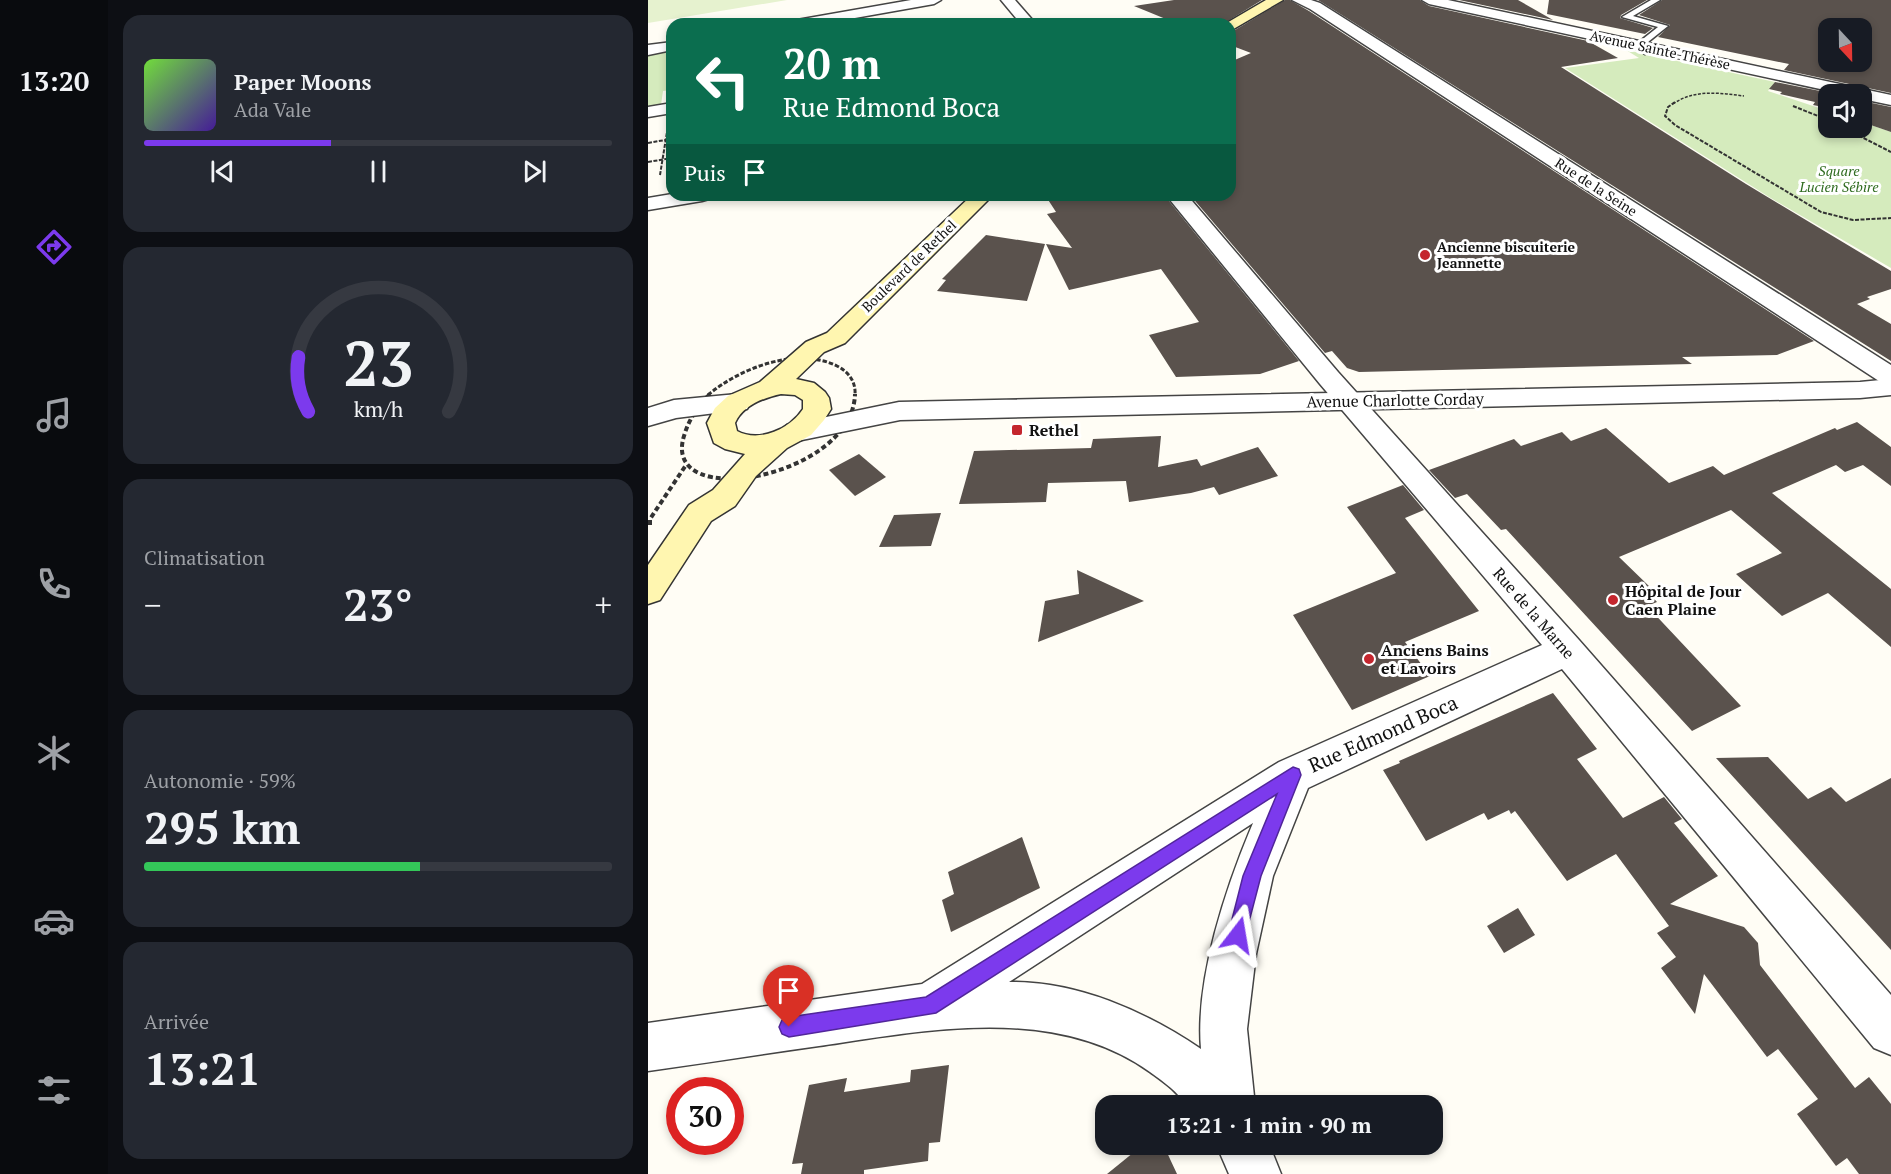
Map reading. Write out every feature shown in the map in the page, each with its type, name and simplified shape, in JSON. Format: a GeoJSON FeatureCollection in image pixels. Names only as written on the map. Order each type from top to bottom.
{"type":"FeatureCollection","features":[{"type":"Feature","properties":{"kind":"main road"},"geometry":{"type":"LineString","coordinates":[[1236,23],[1275,0]]}},
{"type":"Feature","properties":{"kind":"main road","name":"Boulevard de Rethel"},"geometry":{"type":"LineString","coordinates":[[770,388],[815,347],[836,338],[977,201]]}},
{"type":"Feature","properties":{"kind":"main road","name":"Boulevard de Rethel"},"geometry":{"type":"LineString","coordinates":[[787,436],[815,415],[817,409],[814,396],[823,366],[835,350],[836,338]]}},
{"type":"Feature","properties":{"kind":"main road"},"geometry":{"type":"LineString","coordinates":[[700,513],[700,496],[716,473],[726,435],[723,417],[737,402],[770,388],[800,387],[814,396]]}},
{"type":"Feature","properties":{"kind":"main road"},"geometry":{"type":"LineString","coordinates":[[726,435],[748,444],[787,436]]}},
{"type":"Feature","properties":{"kind":"main road"},"geometry":{"type":"LineString","coordinates":[[648,591],[700,513],[724,498],[746,470],[787,436]]}},
{"type":"Feature","properties":{"kind":"street"},"geometry":{"type":"LineString","coordinates":[[851,18],[934,0]]}},
{"type":"Feature","properties":{"kind":"street"},"geometry":{"type":"LineString","coordinates":[[1008,0],[1024,18]]}},
{"type":"Feature","properties":{"kind":"street","name":"Rue de la Seine"},"geometry":{"type":"LineString","coordinates":[[1299,0],[1315,6],[1891,377]]}},
{"type":"Feature","properties":{"kind":"street","name":"Avenue Sainte-Thérèse"},"geometry":{"type":"LineString","coordinates":[[1429,0],[1642,49],[1891,100]]}},
{"type":"Feature","properties":{"kind":"street"},"geometry":{"type":"LineString","coordinates":[[648,50],[666,47]]}},
{"type":"Feature","properties":{"kind":"street"},"geometry":{"type":"LineString","coordinates":[[648,112],[666,109]]}},
{"type":"Feature","properties":{"kind":"street","name":"Rue de la Marne"},"geometry":{"type":"LineString","coordinates":[[1181,201],[1891,1031]]}},
{"type":"Feature","properties":{"kind":"street","name":"Avenue Charlotte Corday"},"geometry":{"type":"LineString","coordinates":[[787,436],[839,423],[872,420],[899,411],[1860,390],[1891,387]]}},
{"type":"Feature","properties":{"kind":"street","name":"Avenue Charlotte Corday"},"geometry":{"type":"LineString","coordinates":[[814,396],[834,401],[880,402],[899,411]]}},
{"type":"Feature","properties":{"kind":"street"},"geometry":{"type":"LineString","coordinates":[[648,418],[674,409],[737,402]]}},
{"type":"Feature","properties":{"kind":"street"},"geometry":{"type":"LineString","coordinates":[[648,418],[664,426],[701,427],[726,435]]}},
{"type":"Feature","properties":{"kind":"street","name":"Rue Edmond Boca"},"geometry":{"type":"LineString","coordinates":[[648,1047],[929,1006],[1293,775],[1567,650]]}},
{"type":"Feature","properties":{"kind":"street"},"geometry":{"type":"LineString","coordinates":[[1229,1095],[1223,1029],[1233,954],[1252,876],[1293,775]]}},
{"type":"Feature","properties":{"kind":"street"},"geometry":{"type":"LineString","coordinates":[[929,1006],[1029,1005],[1102,1021],[1150,1043],[1194,1074],[1210,1095]]}},
{"type":"Feature","properties":{"kind":"street"},"geometry":{"type":"LineString","coordinates":[[1247,1155],[1255,1174]]}},
{"type":"Feature","properties":{"kind":"lane"},"geometry":{"type":"LineString","coordinates":[[1642,49],[1664,26],[1626,17],[1656,0]]}},
{"type":"Feature","properties":{"kind":"path"},"geometry":{"type":"LineString","coordinates":[[1749,96],[1701,92],[1674,102],[1668,107],[1665,116],[1675,125],[1821,212],[1853,220],[1891,218]]}},
{"type":"Feature","properties":{"kind":"path"},"geometry":{"type":"LineString","coordinates":[[1793,106],[1818,116]]}},
{"type":"Feature","properties":{"kind":"path"},"geometry":{"type":"LineString","coordinates":[[1864,138],[1891,152]]}},
{"type":"Feature","properties":{"kind":"path"},"geometry":{"type":"LineString","coordinates":[[648,143],[666,140],[652,203]]}},
{"type":"Feature","properties":{"kind":"path"},"geometry":{"type":"LineString","coordinates":[[648,162],[666,159]]}},
{"type":"Feature","properties":{"kind":"path"},"geometry":{"type":"LineString","coordinates":[[833,363],[849,373],[857,394]]}},
{"type":"Feature","properties":{"kind":"path"},"geometry":{"type":"LineString","coordinates":[[683,437],[681,455],[686,465],[699,475]]}},
{"type":"Feature","properties":{"kind":"green space"},"geometry":{"type":"Polygon","coordinates":[[[648,0],[787,0],[666,18],[666,20],[648,23],[648,0]]]}},
{"type":"Feature","properties":{"kind":"green space","name":"Square Lucien Sébire"},"geometry":{"type":"Polygon","coordinates":[[[1626,50],[1775,82],[1768,91],[1818,108],[1818,138],[1872,138],[1872,125],[1891,132],[1891,268],[1769,197],[1565,68],[1639,58],[1626,50]]]}},
{"type":"Feature","properties":{"kind":"green space"},"geometry":{"type":"Polygon","coordinates":[[[666,51],[666,91],[663,91],[661,105],[648,109],[648,54],[666,51]]]}},
{"type":"Feature","properties":{"kind":"building"},"geometry":{"type":"Polygon","coordinates":[[[1174,0],[1262,0],[1233,18],[1163,18],[1134,6],[1174,0]]]}},
{"type":"Feature","properties":{"kind":"building"},"geometry":{"type":"Polygon","coordinates":[[[1285,0],[1290,0],[1814,341],[1777,355],[1682,357],[1692,364],[1359,372],[1347,368],[1332,351],[1325,353],[1195,201],[1236,201],[1236,59],[1251,53],[1236,47],[1236,29],[1285,0]]]}},
{"type":"Feature","properties":{"kind":"building"},"geometry":{"type":"Polygon","coordinates":[[[1318,0],[1420,0],[1429,6],[1588,41],[1618,58],[1561,67],[1746,184],[1891,271],[1891,289],[1867,297],[1870,299],[1857,304],[1891,324],[1891,361],[1318,0]]]}},
{"type":"Feature","properties":{"kind":"building"},"geometry":{"type":"Polygon","coordinates":[[[1459,0],[1518,0],[1553,20],[1459,0]]]}},
{"type":"Feature","properties":{"kind":"building"},"geometry":{"type":"Polygon","coordinates":[[[1549,0],[1647,0],[1621,15],[1620,18],[1653,28],[1645,34],[1547,14],[1549,0]]]}},
{"type":"Feature","properties":{"kind":"building"},"geometry":{"type":"Polygon","coordinates":[[[1662,0],[1891,0],[1891,93],[1872,89],[1872,84],[1849,84],[1784,70],[1789,64],[1658,37],[1670,25],[1639,15],[1662,0]]]}},
{"type":"Feature","properties":{"kind":"building"},"geometry":{"type":"Polygon","coordinates":[[[1775,82],[1818,91],[1818,106],[1813,105],[1815,102],[1780,94],[1782,92],[1769,89],[1775,82]]]}},
{"type":"Feature","properties":{"kind":"building"},"geometry":{"type":"Polygon","coordinates":[[[1872,103],[1891,107],[1891,132],[1872,125],[1872,103]]]}},
{"type":"Feature","properties":{"kind":"building"},"geometry":{"type":"Polygon","coordinates":[[[1049,201],[1169,201],[1299,361],[1260,374],[1176,377],[1149,335],[1199,322],[1161,269],[1069,290],[1046,244],[1072,248],[1047,214],[1056,212],[1049,201]]]}},
{"type":"Feature","properties":{"kind":"building"},"geometry":{"type":"Polygon","coordinates":[[[986,235],[1045,244],[1027,301],[937,291],[946,280],[942,279],[986,235]]]}},
{"type":"Feature","properties":{"kind":"building"},"geometry":{"type":"Polygon","coordinates":[[[1857,422],[1891,447],[1891,486],[1863,465],[1845,472],[1836,465],[1772,493],[1891,589],[1891,647],[1828,593],[1782,616],[1736,574],[1782,553],[1731,510],[1619,557],[1651,588],[1646,590],[1657,602],[1647,606],[1741,706],[1692,731],[1506,529],[1501,530],[1467,494],[1455,498],[1429,470],[1514,439],[1521,446],[1562,432],[1571,441],[1606,428],[1669,483],[1713,466],[1724,475],[1835,428],[1837,430],[1857,422]]]}},
{"type":"Feature","properties":{"kind":"building"},"geometry":{"type":"Polygon","coordinates":[[[1161,436],[1158,467],[1197,459],[1201,466],[1258,447],[1278,476],[1219,495],[1214,487],[1191,493],[1129,502],[1126,481],[1048,483],[1046,502],[959,504],[974,451],[1091,448],[1093,439],[1161,436]]]}},
{"type":"Feature","properties":{"kind":"building"},"geometry":{"type":"Polygon","coordinates":[[[859,454],[886,477],[855,496],[829,470],[859,454]]]}},
{"type":"Feature","properties":{"kind":"building"},"geometry":{"type":"Polygon","coordinates":[[[1403,485],[1424,510],[1405,518],[1479,611],[1405,642],[1430,676],[1352,710],[1293,615],[1396,573],[1347,507],[1403,485]]]}},
{"type":"Feature","properties":{"kind":"building"},"geometry":{"type":"Polygon","coordinates":[[[941,513],[931,546],[879,547],[894,515],[941,513]]]}},
{"type":"Feature","properties":{"kind":"building"},"geometry":{"type":"Polygon","coordinates":[[[1077,570],[1144,601],[1038,642],[1045,601],[1079,594],[1077,570]]]}},
{"type":"Feature","properties":{"kind":"building"},"geometry":{"type":"Polygon","coordinates":[[[1553,693],[1597,749],[1577,759],[1623,818],[1664,797],[1682,819],[1674,823],[1718,876],[1670,904],[1744,927],[1758,943],[1760,965],[1855,1088],[1869,1077],[1891,1104],[1891,1174],[1859,1174],[1847,1158],[1836,1166],[1797,1114],[1818,1099],[1778,1049],[1767,1057],[1704,974],[1695,1014],[1661,968],[1676,957],[1657,933],[1669,926],[1616,854],[1567,881],[1515,811],[1511,814],[1509,810],[1488,820],[1484,813],[1426,841],[1383,770],[1553,693]]]}},
{"type":"Feature","properties":{"kind":"building"},"geometry":{"type":"Polygon","coordinates":[[[1768,757],[1808,799],[1831,787],[1846,802],[1891,778],[1891,950],[1716,758],[1768,757]]]}},
{"type":"Feature","properties":{"kind":"building"},"geometry":{"type":"Polygon","coordinates":[[[1022,837],[1040,888],[951,932],[942,900],[954,894],[948,872],[1022,837]]]}},
{"type":"Feature","properties":{"kind":"building"},"geometry":{"type":"Polygon","coordinates":[[[1518,908],[1535,935],[1504,953],[1487,926],[1518,908]]]}},
{"type":"Feature","properties":{"kind":"building"},"geometry":{"type":"Polygon","coordinates":[[[949,1065],[940,1142],[929,1143],[928,1161],[864,1170],[864,1174],[801,1174],[803,1163],[792,1164],[809,1085],[847,1078],[844,1092],[910,1082],[911,1070],[949,1065]]]}},
{"type":"Feature","properties":{"kind":"building"},"geometry":{"type":"Polygon","coordinates":[[[1130,1155],[1168,1155],[1177,1174],[1107,1174],[1130,1155]]]}},
{"type":"Feature","properties":{"kind":"place","name":"Ancienne biscuiterie Jeannette"},"geometry":{"type":"Point","coordinates":[1425,255]}},
{"type":"Feature","properties":{"kind":"place","name":"Rethel"},"geometry":{"type":"Point","coordinates":[1017,430]}},
{"type":"Feature","properties":{"kind":"place","name":"Hôpital de Jour Caen Plaine"},"geometry":{"type":"Point","coordinates":[1613,600]}},
{"type":"Feature","properties":{"kind":"place","name":"Anciens Bains et Lavoirs"},"geometry":{"type":"Point","coordinates":[1369,659]}},
{"type":"Feature","properties":{"kind":"route"},"geometry":{"type":"LineString","coordinates":[[789,1027],[929,1006],[1217,821],[1293,775],[1252,876],[1238,935]]}}]}
